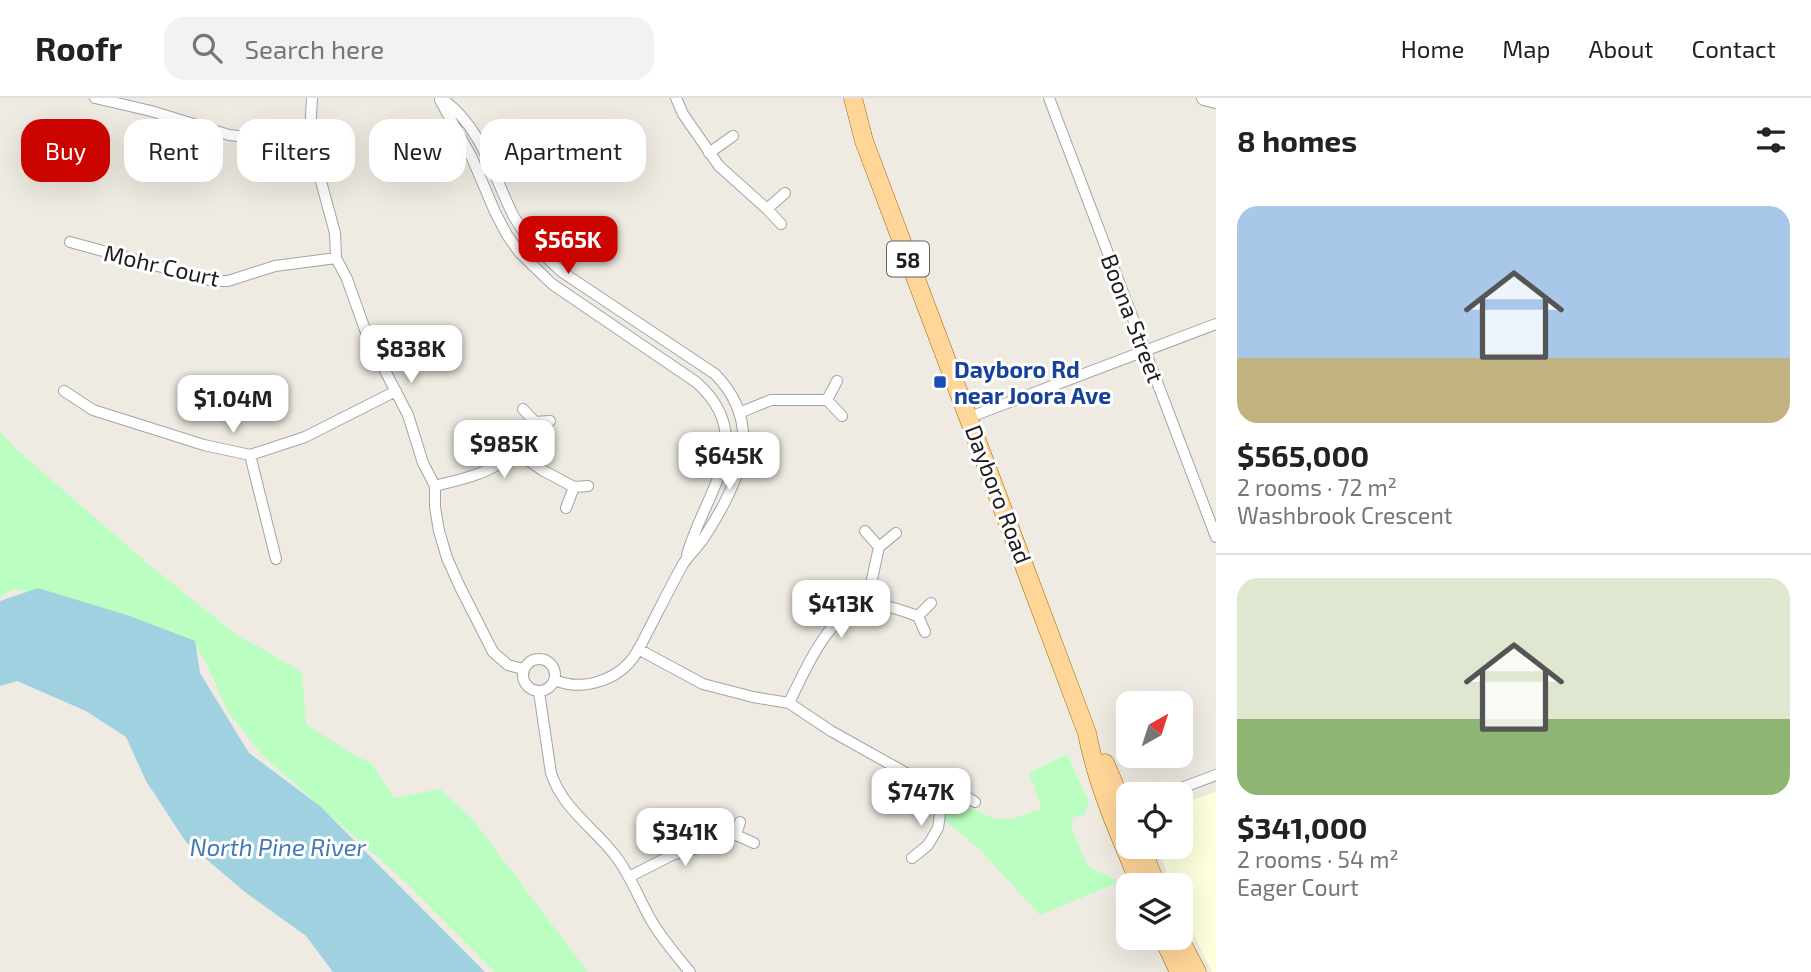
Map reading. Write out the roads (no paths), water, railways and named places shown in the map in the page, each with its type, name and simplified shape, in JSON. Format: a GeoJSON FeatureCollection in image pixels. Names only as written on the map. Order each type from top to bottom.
{"type":"FeatureCollection","features":[{"type":"Feature","properties":{"kind":"main road","name":"Dayboro Road"},"geometry":{"type":"LineString","coordinates":[[853,98],[864,141],[1087,733],[1098,749],[1116,793]]}},
{"type":"Feature","properties":{"kind":"main road"},"geometry":{"type":"LineString","coordinates":[[1169,950],[1179,972]]}},
{"type":"Feature","properties":{"kind":"main road"},"geometry":{"type":"LineString","coordinates":[[1186,950],[1197,972]]}},
{"type":"Feature","properties":{"kind":"street"},"geometry":{"type":"LineString","coordinates":[[95,98],[237,135]]}},
{"type":"Feature","properties":{"kind":"street"},"geometry":{"type":"LineString","coordinates":[[311,119],[312,98]]}},
{"type":"Feature","properties":{"kind":"street"},"geometry":{"type":"LineString","coordinates":[[440,98],[457,109],[470,125],[514,216],[543,255],[562,272],[715,374],[725,384],[739,412],[744,438],[739,474],[702,540],[685,561],[630,662],[608,679],[583,684],[555,680]]}},
{"type":"Feature","properties":{"kind":"street"},"geometry":{"type":"LineString","coordinates":[[440,98],[500,224],[520,253],[552,284],[696,382],[709,393],[717,405],[727,433],[725,460],[692,536],[685,561]]}},
{"type":"Feature","properties":{"kind":"street"},"geometry":{"type":"LineString","coordinates":[[676,98],[709,153],[727,174],[781,224]]}},
{"type":"Feature","properties":{"kind":"street","name":"Boona Street"},"geometry":{"type":"LineString","coordinates":[[1049,98],[1216,537]]}},
{"type":"Feature","properties":{"kind":"street"},"geometry":{"type":"LineString","coordinates":[[1204,98],[1216,101]]}},
{"type":"Feature","properties":{"kind":"street"},"geometry":{"type":"LineString","coordinates":[[709,153],[733,136]]}},
{"type":"Feature","properties":{"kind":"street"},"geometry":{"type":"LineString","coordinates":[[321,182],[335,233],[336,258],[368,338],[408,415],[423,463],[435,486],[435,507],[447,558],[493,652],[508,665],[523,669]]}},
{"type":"Feature","properties":{"kind":"street"},"geometry":{"type":"LineString","coordinates":[[767,209],[785,193]]}},
{"type":"Feature","properties":{"kind":"street","name":"Mohr Court"},"geometry":{"type":"LineString","coordinates":[[71,242],[213,281],[228,281],[275,266],[336,258]]}},
{"type":"Feature","properties":{"kind":"street"},"geometry":{"type":"LineString","coordinates":[[970,417],[1216,324]]}},
{"type":"Feature","properties":{"kind":"street"},"geometry":{"type":"LineString","coordinates":[[827,400],[837,381]]}},
{"type":"Feature","properties":{"kind":"street"},"geometry":{"type":"LineString","coordinates":[[64,391],[93,410],[204,445],[250,455],[305,438],[396,391]]}},
{"type":"Feature","properties":{"kind":"street"},"geometry":{"type":"LineString","coordinates":[[739,412],[771,400],[827,400],[842,416]]}},
{"type":"Feature","properties":{"kind":"street"},"geometry":{"type":"LineString","coordinates":[[523,410],[535,422],[550,421]]}},
{"type":"Feature","properties":{"kind":"street"},"geometry":{"type":"LineString","coordinates":[[435,486],[489,471],[505,461],[535,422]]}},
{"type":"Feature","properties":{"kind":"street"},"geometry":{"type":"LineString","coordinates":[[515,451],[574,488],[588,486]]}},
{"type":"Feature","properties":{"kind":"street"},"geometry":{"type":"LineString","coordinates":[[250,455],[276,559]]}},
{"type":"Feature","properties":{"kind":"street"},"geometry":{"type":"LineString","coordinates":[[566,508],[574,488]]}},
{"type":"Feature","properties":{"kind":"street"},"geometry":{"type":"LineString","coordinates":[[865,531],[879,547]]}},
{"type":"Feature","properties":{"kind":"street"},"geometry":{"type":"LineString","coordinates":[[872,604],[871,583],[879,547],[896,533]]}},
{"type":"Feature","properties":{"kind":"street"},"geometry":{"type":"LineString","coordinates":[[918,616],[931,603]]}},
{"type":"Feature","properties":{"kind":"street"},"geometry":{"type":"LineString","coordinates":[[789,703],[824,636],[850,614],[872,604],[918,616]]}},
{"type":"Feature","properties":{"kind":"street"},"geometry":{"type":"LineString","coordinates":[[918,616],[925,632]]}},
{"type":"Feature","properties":{"kind":"street"},"geometry":{"type":"LineString","coordinates":[[638,649],[703,684],[789,703],[831,732],[918,778],[938,800],[940,814],[938,828],[932,839],[912,858]]}},
{"type":"Feature","properties":{"kind":"street"},"geometry":{"type":"LineString","coordinates":[[542,659],[552,664],[555,680],[549,688],[539,692],[526,684],[523,669],[531,661],[542,659]]}},
{"type":"Feature","properties":{"kind":"street"},"geometry":{"type":"LineString","coordinates":[[539,692],[555,785],[572,811],[609,847],[629,877],[650,919],[690,972]]}},
{"type":"Feature","properties":{"kind":"street"},"geometry":{"type":"LineString","coordinates":[[1193,784],[1216,775]]}},
{"type":"Feature","properties":{"kind":"street"},"geometry":{"type":"LineString","coordinates":[[958,792],[961,778]]}},
{"type":"Feature","properties":{"kind":"street"},"geometry":{"type":"LineString","coordinates":[[938,800],[958,792]]}},
{"type":"Feature","properties":{"kind":"street"},"geometry":{"type":"LineString","coordinates":[[958,792],[975,802]]}},
{"type":"Feature","properties":{"kind":"street"},"geometry":{"type":"LineString","coordinates":[[736,835],[740,822]]}},
{"type":"Feature","properties":{"kind":"street"},"geometry":{"type":"LineString","coordinates":[[629,877],[672,855],[705,846],[722,836],[736,835],[754,843]]}},
{"type":"Feature","properties":{"kind":"street"},"geometry":{"type":"LineString","coordinates":[[932,839],[944,846]]}},
{"type":"Feature","properties":{"kind":"water","name":"North Pine River"},"geometry":{"type":"Polygon","coordinates":[[[38,588],[130,616],[195,641],[200,673],[249,753],[320,806],[485,972],[333,972],[306,936],[245,892],[186,842],[146,781],[126,737],[86,711],[17,681],[0,686],[0,601],[38,588]]]}},
{"type":"Feature","properties":{"kind":"place","name":"Dayboro Rd near Joora Ave"},"geometry":{"type":"Point","coordinates":[940,382]}}]}
